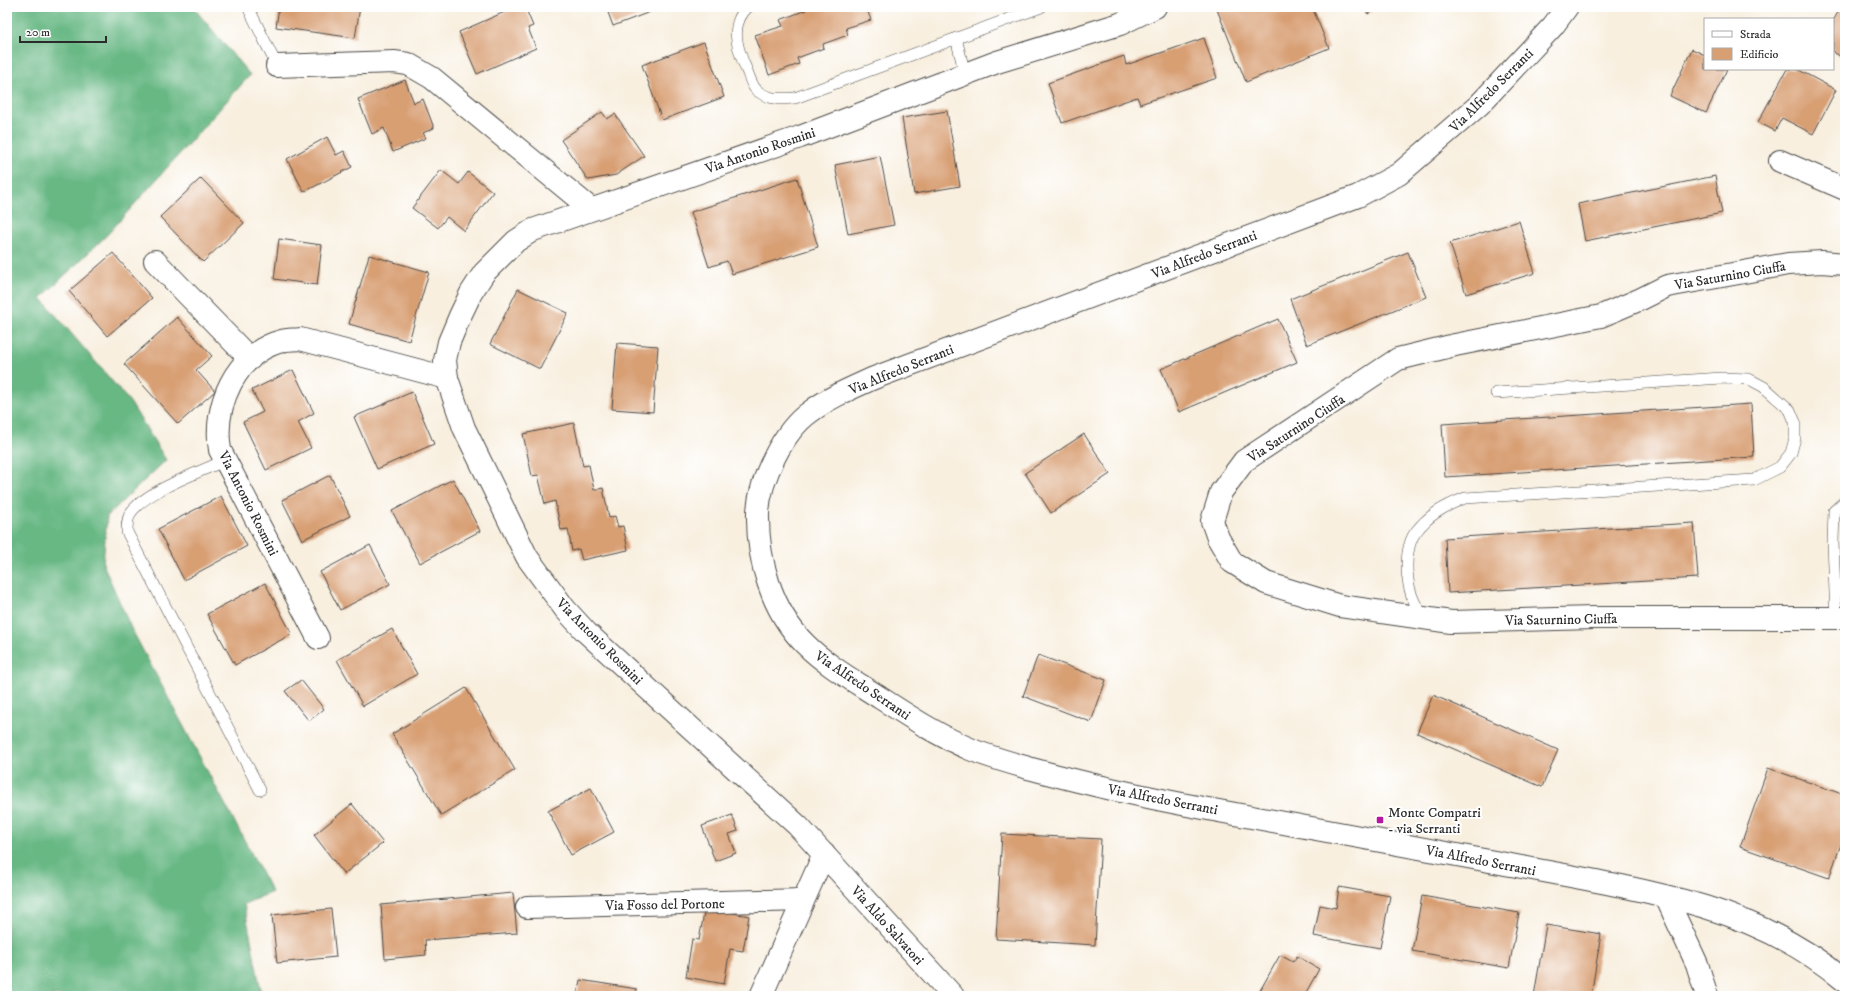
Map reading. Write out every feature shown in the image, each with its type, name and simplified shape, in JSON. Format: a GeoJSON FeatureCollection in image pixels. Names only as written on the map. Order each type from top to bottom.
{"type":"FeatureCollection","features":[{"type":"Feature","properties":{"kind":"street","name":"Via Antonio Rosmini"},"geometry":{"type":"LineString","coordinates":[[824,854],[765,794],[630,673],[565,609],[527,558],[464,428],[447,378],[445,360],[450,342],[471,293],[484,273],[516,240],[533,230],[800,137],[997,62],[1120,24],[1155,7]]}},
{"type":"Feature","properties":{"kind":"street","name":"Via Alfredo Serranti"},"geometry":{"type":"LineString","coordinates":[[1567,7],[1553,26],[1479,105],[1399,174],[1358,196],[874,378],[839,394],[806,414],[789,434],[764,478],[759,502],[758,530],[763,564],[768,583],[789,626],[806,645],[844,675],[929,728],[971,750],[1078,782],[1159,800],[1611,884],[1666,897],[1707,908],[1769,931],[1814,956],[1845,981]]}},
{"type":"Feature","properties":{"kind":"street"},"geometry":{"type":"LineString","coordinates":[[277,66],[380,61],[408,64],[432,78],[591,209]]}},
{"type":"Feature","properties":{"kind":"street"},"geometry":{"type":"LineString","coordinates":[[1780,161],[1845,189]]}},
{"type":"Feature","properties":{"kind":"street"},"geometry":{"type":"LineString","coordinates":[[155,261],[250,359]]}},
{"type":"Feature","properties":{"kind":"street","name":"Via Saturnino Ciuffa"},"geometry":{"type":"LineString","coordinates":[[1840,618],[1602,618],[1451,622],[1340,606],[1266,582],[1232,562],[1218,538],[1212,521],[1221,492],[1244,461],[1398,359],[1455,345],[1601,316],[1667,286],[1788,264],[1822,262],[1845,264]]}},
{"type":"Feature","properties":{"kind":"street","name":"Via Antonio Rosmini"},"geometry":{"type":"LineString","coordinates":[[318,638],[220,450],[218,435],[222,405],[226,392],[232,381],[250,359],[270,345],[283,340],[300,339],[447,378]]}},
{"type":"Feature","properties":{"kind":"street"},"geometry":{"type":"LineString","coordinates":[[761,996],[824,854]]}},
{"type":"Feature","properties":{"kind":"street","name":"Via Aldo Salvatori"},"geometry":{"type":"LineString","coordinates":[[824,854],[953,996]]}},
{"type":"Feature","properties":{"kind":"street"},"geometry":{"type":"LineString","coordinates":[[1666,897],[1697,964],[1707,996]]}},
{"type":"Feature","properties":{"kind":"street","name":"Via Fosso del Portone"},"geometry":{"type":"LineString","coordinates":[[527,907],[803,900]]}},
{"type":"Feature","properties":{"kind":"lane"},"geometry":{"type":"LineString","coordinates":[[248,7],[277,66]]}},
{"type":"Feature","properties":{"kind":"lane"},"geometry":{"type":"LineString","coordinates":[[748,7],[739,21],[736,33],[737,46],[752,84],[757,92],[767,97],[781,99],[795,98],[1042,7]]}},
{"type":"Feature","properties":{"kind":"lane"},"geometry":{"type":"LineString","coordinates":[[956,38],[965,74]]}},
{"type":"Feature","properties":{"kind":"lane"},"geometry":{"type":"LineString","coordinates":[[1431,620],[1420,612],[1411,596],[1408,578],[1408,554],[1414,534],[1441,508],[1465,498],[1754,480],[1780,467],[1790,452],[1795,438],[1795,422],[1790,410],[1764,387],[1749,379],[1722,378],[1496,393]]}},
{"type":"Feature","properties":{"kind":"lane"},"geometry":{"type":"LineString","coordinates":[[226,460],[144,499],[130,514],[127,522],[128,532],[260,790]]}},
{"type":"Feature","properties":{"kind":"lane"},"geometry":{"type":"LineString","coordinates":[[1840,618],[1833,542],[1834,512],[1845,501]]}},
{"type":"Feature","properties":{"kind":"green space"},"geometry":{"type":"Polygon","coordinates":[[[7,7],[193,7],[250,75],[106,236],[41,298],[130,402],[166,460],[107,516],[103,564],[131,628],[272,892],[244,904],[262,996],[7,996],[7,7]]]}},
{"type":"Feature","properties":{"kind":"building"},"geometry":{"type":"Polygon","coordinates":[[[279,7],[360,7],[355,38],[276,27],[279,7]]]}},
{"type":"Feature","properties":{"kind":"building"},"geometry":{"type":"Polygon","coordinates":[[[516,7],[525,7],[533,26],[528,28],[536,48],[477,74],[459,32],[516,7]]]}},
{"type":"Feature","properties":{"kind":"building"},"geometry":{"type":"Polygon","coordinates":[[[606,7],[663,7],[613,26],[606,7]]]}},
{"type":"Feature","properties":{"kind":"building"},"geometry":{"type":"Polygon","coordinates":[[[805,7],[866,7],[871,20],[846,28],[848,35],[823,44],[824,48],[797,58],[799,64],[769,75],[755,35],[783,26],[780,20],[806,10],[805,7]]]}},
{"type":"Feature","properties":{"kind":"building"},"geometry":{"type":"Polygon","coordinates":[[[1216,7],[1312,7],[1329,48],[1246,82],[1216,7]]]}},
{"type":"Feature","properties":{"kind":"building"},"geometry":{"type":"Polygon","coordinates":[[[1362,7],[1377,7],[1368,14],[1362,7]]]}},
{"type":"Feature","properties":{"kind":"building"},"geometry":{"type":"Polygon","coordinates":[[[1841,7],[1845,7],[1845,59],[1834,53],[1834,19],[1841,7]]]}},
{"type":"Feature","properties":{"kind":"building"},"geometry":{"type":"Polygon","coordinates":[[[1204,38],[1217,78],[1140,104],[1137,97],[1062,123],[1048,83],[1124,56],[1126,65],[1204,38]]]}},
{"type":"Feature","properties":{"kind":"building"},"geometry":{"type":"Polygon","coordinates":[[[704,42],[724,97],[662,120],[642,65],[704,42]]]}},
{"type":"Feature","properties":{"kind":"building"},"geometry":{"type":"Polygon","coordinates":[[[1692,49],[1704,55],[1704,70],[1727,70],[1706,113],[1670,96],[1692,49]]]}},
{"type":"Feature","properties":{"kind":"building"},"geometry":{"type":"Polygon","coordinates":[[[1786,70],[1799,70],[1836,90],[1813,134],[1782,118],[1775,131],[1758,122],[1786,70]]]}},
{"type":"Feature","properties":{"kind":"building"},"geometry":{"type":"Polygon","coordinates":[[[405,80],[414,103],[423,99],[434,128],[423,133],[426,138],[393,152],[384,128],[372,134],[358,99],[405,80]]]}},
{"type":"Feature","properties":{"kind":"building"},"geometry":{"type":"Polygon","coordinates":[[[947,111],[960,186],[914,194],[902,118],[947,111]]]}},
{"type":"Feature","properties":{"kind":"building"},"geometry":{"type":"Polygon","coordinates":[[[602,112],[607,119],[615,114],[644,156],[616,175],[588,180],[561,140],[602,112]]]}},
{"type":"Feature","properties":{"kind":"building"},"geometry":{"type":"Polygon","coordinates":[[[327,137],[336,155],[344,151],[352,167],[304,192],[287,159],[327,137]]]}},
{"type":"Feature","properties":{"kind":"building"},"geometry":{"type":"Polygon","coordinates":[[[880,156],[894,225],[848,234],[835,165],[880,156]]]}},
{"type":"Feature","properties":{"kind":"building"},"geometry":{"type":"Polygon","coordinates":[[[441,170],[459,184],[468,172],[493,192],[464,231],[447,217],[438,228],[412,208],[441,170]]]}},
{"type":"Feature","properties":{"kind":"building"},"geometry":{"type":"Polygon","coordinates":[[[1715,176],[1722,213],[1585,241],[1578,204],[1715,176]]]}},
{"type":"Feature","properties":{"kind":"building"},"geometry":{"type":"Polygon","coordinates":[[[201,178],[244,223],[203,262],[160,217],[201,178]]]}},
{"type":"Feature","properties":{"kind":"building"},"geometry":{"type":"Polygon","coordinates":[[[797,178],[818,247],[732,274],[727,261],[709,267],[691,212],[797,178]]]}},
{"type":"Feature","properties":{"kind":"building"},"geometry":{"type":"Polygon","coordinates":[[[1519,221],[1535,273],[1466,294],[1450,243],[1519,221]]]}},
{"type":"Feature","properties":{"kind":"building"},"geometry":{"type":"Polygon","coordinates":[[[279,239],[322,245],[317,285],[274,279],[279,239]]]}},
{"type":"Feature","properties":{"kind":"building"},"geometry":{"type":"Polygon","coordinates":[[[1408,252],[1426,297],[1307,345],[1290,299],[1408,252]]]}},
{"type":"Feature","properties":{"kind":"building"},"geometry":{"type":"Polygon","coordinates":[[[113,253],[152,298],[107,336],[69,291],[113,253]]]}},
{"type":"Feature","properties":{"kind":"building"},"geometry":{"type":"Polygon","coordinates":[[[369,255],[429,272],[409,341],[349,324],[369,255]]]}},
{"type":"Feature","properties":{"kind":"building"},"geometry":{"type":"Polygon","coordinates":[[[518,289],[568,313],[540,369],[490,344],[518,289]]]}},
{"type":"Feature","properties":{"kind":"building"},"geometry":{"type":"Polygon","coordinates":[[[177,317],[212,356],[196,370],[215,391],[178,424],[124,364],[177,317]]]}},
{"type":"Feature","properties":{"kind":"building"},"geometry":{"type":"Polygon","coordinates":[[[1278,319],[1297,362],[1179,412],[1161,369],[1278,319]]]}},
{"type":"Feature","properties":{"kind":"building"},"geometry":{"type":"Polygon","coordinates":[[[617,343],[658,346],[653,412],[612,409],[617,343]]]}},
{"type":"Feature","properties":{"kind":"building"},"geometry":{"type":"Polygon","coordinates":[[[293,370],[314,413],[298,422],[311,448],[266,470],[243,422],[263,412],[252,390],[293,370]]]}},
{"type":"Feature","properties":{"kind":"building"},"geometry":{"type":"Polygon","coordinates":[[[412,392],[434,444],[377,469],[354,417],[412,392]]]}},
{"type":"Feature","properties":{"kind":"building"},"geometry":{"type":"Polygon","coordinates":[[[1751,404],[1754,457],[1445,477],[1442,424],[1751,404]]]}},
{"type":"Feature","properties":{"kind":"building"},"geometry":{"type":"Polygon","coordinates":[[[574,423],[583,466],[589,465],[594,490],[603,488],[609,518],[615,516],[618,527],[623,526],[628,550],[582,560],[579,549],[572,551],[568,529],[561,530],[555,501],[545,504],[538,475],[532,476],[523,434],[574,423]]]}},
{"type":"Feature","properties":{"kind":"building"},"geometry":{"type":"Polygon","coordinates":[[[1084,434],[1110,474],[1051,513],[1025,473],[1084,434]]]}},
{"type":"Feature","properties":{"kind":"building"},"geometry":{"type":"Polygon","coordinates":[[[330,475],[350,516],[302,540],[282,500],[330,475]]]}},
{"type":"Feature","properties":{"kind":"building"},"geometry":{"type":"Polygon","coordinates":[[[453,479],[480,531],[420,563],[392,511],[453,479]]]}},
{"type":"Feature","properties":{"kind":"building"},"geometry":{"type":"Polygon","coordinates":[[[221,496],[247,546],[184,580],[158,529],[221,496]]]}},
{"type":"Feature","properties":{"kind":"building"},"geometry":{"type":"Polygon","coordinates":[[[1694,523],[1698,578],[1448,593],[1445,538],[1694,523]]]}},
{"type":"Feature","properties":{"kind":"building"},"geometry":{"type":"Polygon","coordinates":[[[370,545],[390,584],[340,610],[320,572],[370,545]]]}},
{"type":"Feature","properties":{"kind":"building"},"geometry":{"type":"Polygon","coordinates":[[[265,583],[292,634],[235,665],[207,614],[265,583]]]}},
{"type":"Feature","properties":{"kind":"building"},"geometry":{"type":"Polygon","coordinates":[[[392,629],[417,674],[363,706],[337,660],[392,629]]]}},
{"type":"Feature","properties":{"kind":"building"},"geometry":{"type":"Polygon","coordinates":[[[1038,655],[1106,680],[1091,722],[1023,696],[1038,655]]]}},
{"type":"Feature","properties":{"kind":"building"},"geometry":{"type":"Polygon","coordinates":[[[301,680],[324,709],[309,721],[285,691],[301,680]]]}},
{"type":"Feature","properties":{"kind":"building"},"geometry":{"type":"Polygon","coordinates":[[[466,688],[515,770],[441,815],[392,734],[466,688]]]}},
{"type":"Feature","properties":{"kind":"building"},"geometry":{"type":"Polygon","coordinates":[[[1433,695],[1558,750],[1542,787],[1417,733],[1433,695]]]}},
{"type":"Feature","properties":{"kind":"building"},"geometry":{"type":"Polygon","coordinates":[[[1768,768],[1845,795],[1845,833],[1829,878],[1740,847],[1768,768]]]}},
{"type":"Feature","properties":{"kind":"building"},"geometry":{"type":"Polygon","coordinates":[[[591,788],[614,832],[571,855],[548,811],[591,788]]]}},
{"type":"Feature","properties":{"kind":"building"},"geometry":{"type":"Polygon","coordinates":[[[352,804],[383,843],[344,874],[314,835],[352,804]]]}},
{"type":"Feature","properties":{"kind":"building"},"geometry":{"type":"Polygon","coordinates":[[[732,815],[738,831],[729,834],[736,853],[715,861],[702,826],[732,815]]]}},
{"type":"Feature","properties":{"kind":"building"},"geometry":{"type":"Polygon","coordinates":[[[1002,834],[1101,839],[1095,945],[996,939],[1002,834]]]}},
{"type":"Feature","properties":{"kind":"building"},"geometry":{"type":"Polygon","coordinates":[[[1339,887],[1390,896],[1380,948],[1314,936],[1320,905],[1336,908],[1339,887]]]}},
{"type":"Feature","properties":{"kind":"building"},"geometry":{"type":"Polygon","coordinates":[[[513,893],[517,933],[425,940],[426,955],[385,959],[381,905],[513,893]]]}},
{"type":"Feature","properties":{"kind":"building"},"geometry":{"type":"Polygon","coordinates":[[[1422,896],[1519,913],[1509,968],[1412,951],[1422,896]]]}},
{"type":"Feature","properties":{"kind":"building"},"geometry":{"type":"Polygon","coordinates":[[[705,908],[749,916],[743,951],[730,949],[724,984],[686,977],[692,939],[699,940],[705,908]]]}},
{"type":"Feature","properties":{"kind":"building"},"geometry":{"type":"Polygon","coordinates":[[[331,909],[336,957],[277,963],[272,915],[331,909]]]}},
{"type":"Feature","properties":{"kind":"building"},"geometry":{"type":"Polygon","coordinates":[[[1546,925],[1601,934],[1591,996],[1534,996],[1546,925]]]}},
{"type":"Feature","properties":{"kind":"building"},"geometry":{"type":"Polygon","coordinates":[[[1280,955],[1293,962],[1297,956],[1319,969],[1304,996],[1257,996],[1280,955]]]}},
{"type":"Feature","properties":{"kind":"building"},"geometry":{"type":"Polygon","coordinates":[[[580,980],[637,989],[636,996],[577,996],[580,980]]]}},
{"type":"Feature","properties":{"kind":"place","name":"Monte Compatri - via Serranti"},"geometry":{"type":"Point","coordinates":[1380,820]}}]}
